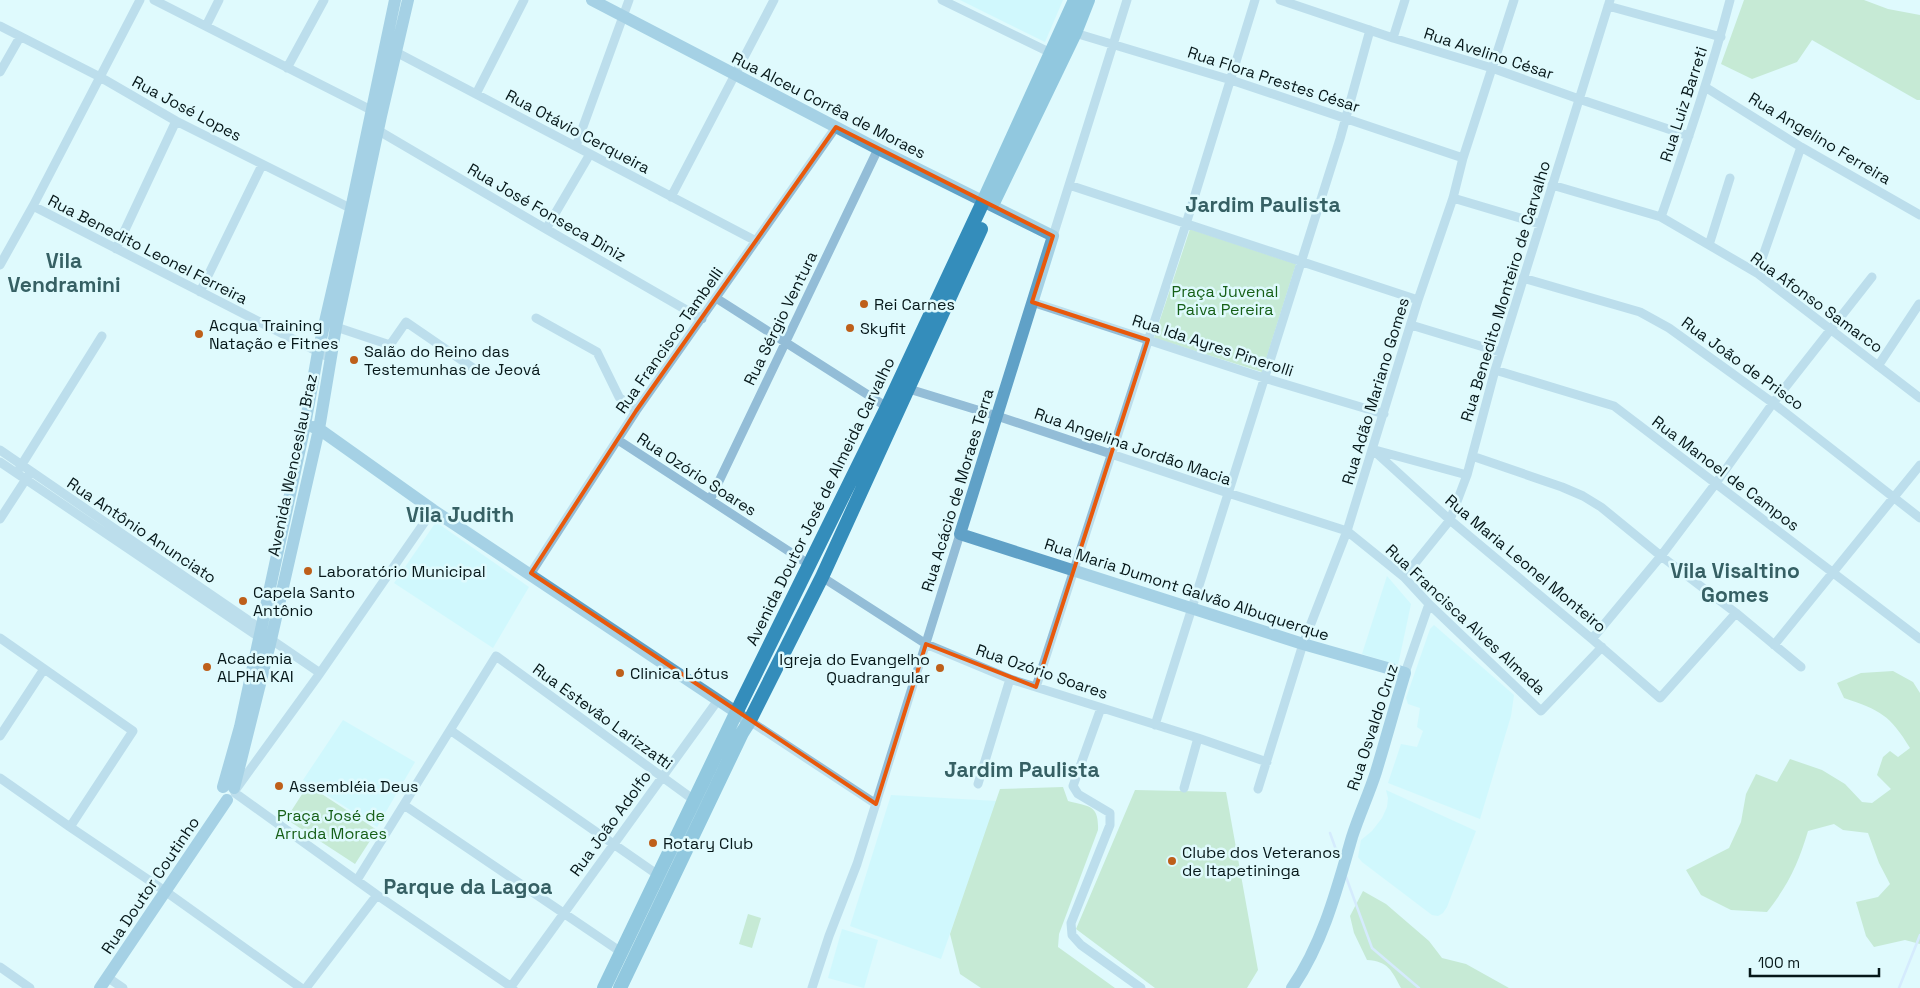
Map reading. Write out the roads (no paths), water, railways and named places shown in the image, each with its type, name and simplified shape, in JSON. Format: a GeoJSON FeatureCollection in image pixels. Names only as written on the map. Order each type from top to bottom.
{"type":"FeatureCollection","features":[{"type":"Feature","properties":{"kind":"main road","name":"Avenida Doutor José de Almeida Carvalho"},"geometry":{"type":"LineString","coordinates":[[620,988],[742,733],[822,577],[909,390],[1075,0]]}},
{"type":"Feature","properties":{"kind":"main road","name":"Avenida Doutor José de Almeida Carvalho"},"geometry":{"type":"LineString","coordinates":[[604,988],[736,712],[987,204],[1075,33],[1088,0]]}},
{"type":"Feature","properties":{"kind":"street"},"geometry":{"type":"LineString","coordinates":[[0,265],[33,206],[140,0]]}},
{"type":"Feature","properties":{"kind":"street"},"geometry":{"type":"LineString","coordinates":[[154,0],[376,113]]}},
{"type":"Feature","properties":{"kind":"street"},"geometry":{"type":"LineString","coordinates":[[206,26],[219,0]]}},
{"type":"Feature","properties":{"kind":"street"},"geometry":{"type":"LineString","coordinates":[[287,68],[324,0]]}},
{"type":"Feature","properties":{"kind":"street","name":"Avenida Wenceslau Braz"},"geometry":{"type":"LineString","coordinates":[[391,49],[395,0]]}},
{"type":"Feature","properties":{"kind":"street","name":"Avenida Wenceslau Braz"},"geometry":{"type":"LineString","coordinates":[[231,791],[240,727],[264,635],[296,530],[319,429],[356,211],[373,127],[391,49],[408,0]]}},
{"type":"Feature","properties":{"kind":"street"},"geometry":{"type":"LineString","coordinates":[[476,94],[524,0]]}},
{"type":"Feature","properties":{"kind":"street","name":"Rua Alceu Corrêa de Moraes"},"geometry":{"type":"LineString","coordinates":[[592,0],[878,150],[1053,236]]}},
{"type":"Feature","properties":{"kind":"street"},"geometry":{"type":"LineString","coordinates":[[576,146],[630,0]]}},
{"type":"Feature","properties":{"kind":"street"},"geometry":{"type":"LineString","coordinates":[[671,198],[774,0]]}},
{"type":"Feature","properties":{"kind":"street"},"geometry":{"type":"LineString","coordinates":[[942,0],[1051,53]]}},
{"type":"Feature","properties":{"kind":"street","name":"Rua Acácio de Moraes Terra"},"geometry":{"type":"LineString","coordinates":[[812,988],[829,936],[857,864],[1126,0]]}},
{"type":"Feature","properties":{"kind":"street"},"geometry":{"type":"LineString","coordinates":[[1036,687],[1186,224],[1255,0]]}},
{"type":"Feature","properties":{"kind":"street","name":"Rua Avelino César"},"geometry":{"type":"LineString","coordinates":[[1280,0],[1304,4],[1393,38],[1492,68],[1689,136]]}},
{"type":"Feature","properties":{"kind":"street"},"geometry":{"type":"LineString","coordinates":[[1393,38],[1405,0]]}},
{"type":"Feature","properties":{"kind":"street","name":"Rua Adão Mariano Gomes"},"geometry":{"type":"LineString","coordinates":[[1258,789],[1303,644],[1347,531],[1418,300],[1453,198],[1463,158],[1514,0]]}},
{"type":"Feature","properties":{"kind":"street","name":"Rua Luiz Barreti"},"geometry":{"type":"LineString","coordinates":[[1661,217],[1721,37],[1730,0]]}},
{"type":"Feature","properties":{"kind":"street"},"geometry":{"type":"LineString","coordinates":[[1609,3],[1721,37]]}},
{"type":"Feature","properties":{"kind":"street","name":"Rua Benedito Monteiro de Carvalho"},"geometry":{"type":"LineString","coordinates":[[1404,577],[1450,520],[1467,475],[1500,352],[1609,3]]}},
{"type":"Feature","properties":{"kind":"street","name":"Rua José Lopes"},"geometry":{"type":"LineString","coordinates":[[0,26],[100,78],[176,121],[356,211]]}},
{"type":"Feature","properties":{"kind":"street"},"geometry":{"type":"LineString","coordinates":[[1155,725],[1346,117],[1370,30]]}},
{"type":"Feature","properties":{"kind":"street","name":"Rua Flora Prestes César"},"geometry":{"type":"LineString","coordinates":[[1075,33],[1346,117],[1463,158]]}},
{"type":"Feature","properties":{"kind":"street"},"geometry":{"type":"LineString","coordinates":[[0,72],[20,37]]}},
{"type":"Feature","properties":{"kind":"street","name":"Rua Otávio Cerqueira"},"geometry":{"type":"LineString","coordinates":[[391,49],[671,198],[756,241]]}},
{"type":"Feature","properties":{"kind":"street","name":"Rua Angelino Ferreira"},"geometry":{"type":"LineString","coordinates":[[1705,86],[1800,147],[1920,215]]}},
{"type":"Feature","properties":{"kind":"street"},"geometry":{"type":"LineString","coordinates":[[116,249],[176,121]]}},
{"type":"Feature","properties":{"kind":"street","name":"Rua José Fonseca Diniz"},"geometry":{"type":"LineString","coordinates":[[373,127],[702,318]]}},
{"type":"Feature","properties":{"kind":"street","name":"Rua Francisco Tambelli"},"geometry":{"type":"LineString","coordinates":[[531,573],[636,412],[836,127]]}},
{"type":"Feature","properties":{"kind":"street"},"geometry":{"type":"LineString","coordinates":[[1757,273],[1800,147]]}},
{"type":"Feature","properties":{"kind":"street","name":"Rua Sérgio Ventura"},"geometry":{"type":"LineString","coordinates":[[710,500],[878,150]]}},
{"type":"Feature","properties":{"kind":"street"},"geometry":{"type":"LineString","coordinates":[[546,229],[590,154]]}},
{"type":"Feature","properties":{"kind":"street"},"geometry":{"type":"LineString","coordinates":[[200,292],[262,165]]}},
{"type":"Feature","properties":{"kind":"street"},"geometry":{"type":"LineString","coordinates":[[1710,245],[1730,178]]}},
{"type":"Feature","properties":{"kind":"street"},"geometry":{"type":"LineString","coordinates":[[1069,185],[1418,300]]}},
{"type":"Feature","properties":{"kind":"street","name":"Rua Afonso Samarco"},"geometry":{"type":"LineString","coordinates":[[1552,185],[1661,217],[1710,245],[1757,273],[1920,398]]}},
{"type":"Feature","properties":{"kind":"street"},"geometry":{"type":"LineString","coordinates":[[1453,198],[1540,224]]}},
{"type":"Feature","properties":{"kind":"street","name":"Rua Benedito Leonel Ferreira"},"geometry":{"type":"LineString","coordinates":[[33,206],[330,358]]}},
{"type":"Feature","properties":{"kind":"street","name":"Avenida Wenceslau Braz"},"geometry":{"type":"LineString","coordinates":[[264,635],[283,527],[306,425],[318,352],[356,211]]}},
{"type":"Feature","properties":{"kind":"street"},"geometry":{"type":"LineString","coordinates":[[1592,639],[1661,556],[1773,403],[1872,277]]}},
{"type":"Feature","properties":{"kind":"street","name":"Rua João de Prisco"},"geometry":{"type":"LineString","coordinates":[[1523,278],[1640,312],[1677,334],[1773,403],[1920,518]]}},
{"type":"Feature","properties":{"kind":"street"},"geometry":{"type":"LineString","coordinates":[[716,298],[887,407]]}},
{"type":"Feature","properties":{"kind":"street","name":"Rua Ida Ayres Pinerolli"},"geometry":{"type":"LineString","coordinates":[[1032,302],[1264,378],[1384,414]]}},
{"type":"Feature","properties":{"kind":"street"},"geometry":{"type":"LineString","coordinates":[[1878,366],[1919,304]]}},
{"type":"Feature","properties":{"kind":"street"},"geometry":{"type":"LineString","coordinates":[[536,318],[597,352],[619,397],[636,412]]}},
{"type":"Feature","properties":{"kind":"street"},"geometry":{"type":"LineString","coordinates":[[336,327],[390,345],[406,322],[476,370]]}},
{"type":"Feature","properties":{"kind":"street"},"geometry":{"type":"LineString","coordinates":[[1411,325],[1500,352]]}},
{"type":"Feature","properties":{"kind":"street"},"geometry":{"type":"LineString","coordinates":[[16,474],[102,336]]}},
{"type":"Feature","properties":{"kind":"street","name":"Rua Manoel de Campos"},"geometry":{"type":"LineString","coordinates":[[1495,370],[1614,406],[1920,639]]}},
{"type":"Feature","properties":{"kind":"street","name":"Rua Angelina Jordão Macia"},"geometry":{"type":"LineString","coordinates":[[909,390],[997,416],[1347,531]]}},
{"type":"Feature","properties":{"kind":"street"},"geometry":{"type":"LineString","coordinates":[[306,425],[319,429],[433,510],[531,573],[749,722],[876,804]]}},
{"type":"Feature","properties":{"kind":"street","name":"Rua Ozório Soares"},"geometry":{"type":"LineString","coordinates":[[618,440],[810,565]]}},
{"type":"Feature","properties":{"kind":"street","name":"Rua Antônio Anunciato"},"geometry":{"type":"LineString","coordinates":[[0,450],[22,465],[28,476]]}},
{"type":"Feature","properties":{"kind":"street"},"geometry":{"type":"LineString","coordinates":[[1372,450],[1467,475]]}},
{"type":"Feature","properties":{"kind":"street","name":"Rua Maria Leonel Monteiro"},"geometry":{"type":"LineString","coordinates":[[1372,450],[1450,520],[1660,698],[1736,613]]}},
{"type":"Feature","properties":{"kind":"street"},"geometry":{"type":"LineString","coordinates":[[1472,456],[1583,496],[1601,507],[1736,613],[1801,667]]}},
{"type":"Feature","properties":{"kind":"street"},"geometry":{"type":"LineString","coordinates":[[1395,470],[1401,458]]}},
{"type":"Feature","properties":{"kind":"street","name":"Rua Antônio Anunciato"},"geometry":{"type":"LineString","coordinates":[[0,462],[16,474],[28,476],[320,673]]}},
{"type":"Feature","properties":{"kind":"street"},"geometry":{"type":"LineString","coordinates":[[1774,645],[1920,465]]}},
{"type":"Feature","properties":{"kind":"street"},"geometry":{"type":"LineString","coordinates":[[0,520],[28,476]]}},
{"type":"Feature","properties":{"kind":"street","name":"Rua Doutor Coutinho"},"geometry":{"type":"LineString","coordinates":[[100,988],[231,791],[320,673],[433,510]]}},
{"type":"Feature","properties":{"kind":"street"},"geometry":{"type":"LineString","coordinates":[[283,527],[296,530]]}},
{"type":"Feature","properties":{"kind":"street","name":"Rua Francisca Alves Almada"},"geometry":{"type":"LineString","coordinates":[[1347,531],[1404,577],[1429,604],[1541,711],[1602,647]]}},
{"type":"Feature","properties":{"kind":"street","name":"Rua Maria Dumont Galvão Albuquerque"},"geometry":{"type":"LineString","coordinates":[[960,534],[1303,644],[1405,674]]}},
{"type":"Feature","properties":{"kind":"street","name":"Rua Ozório Soares"},"geometry":{"type":"LineString","coordinates":[[822,577],[926,644],[1010,679],[1198,738],[1266,762]]}},
{"type":"Feature","properties":{"kind":"street","name":"Rua Osvaldo Cruz"},"geometry":{"type":"LineString","coordinates":[[1292,988],[1319,940],[1375,774],[1405,674],[1429,604]]}},
{"type":"Feature","properties":{"kind":"street"},"geometry":{"type":"LineString","coordinates":[[0,638],[133,731],[70,827]]}},
{"type":"Feature","properties":{"kind":"street","name":"Rua Estevão Larizzatti"},"geometry":{"type":"LineString","coordinates":[[450,730],[496,656],[694,800]]}},
{"type":"Feature","properties":{"kind":"street"},"geometry":{"type":"LineString","coordinates":[[0,736],[44,669]]}},
{"type":"Feature","properties":{"kind":"street"},"geometry":{"type":"LineString","coordinates":[[978,784],[1010,679]]}},
{"type":"Feature","properties":{"kind":"street","name":"Rua João Adolfo"},"geometry":{"type":"LineString","coordinates":[[511,987],[613,843],[718,700]]}},
{"type":"Feature","properties":{"kind":"street"},"geometry":{"type":"LineString","coordinates":[[1101,708],[1073,786],[1078,794],[1110,813],[1110,825],[1071,923],[1072,935],[1081,945],[1141,988]]}},
{"type":"Feature","properties":{"kind":"street"},"geometry":{"type":"LineString","coordinates":[[357,880],[450,730],[658,875]]}},
{"type":"Feature","properties":{"kind":"street"},"geometry":{"type":"LineString","coordinates":[[1184,788],[1198,738]]}},
{"type":"Feature","properties":{"kind":"street"},"geometry":{"type":"LineString","coordinates":[[0,778],[165,891],[301,988]]}},
{"type":"Feature","properties":{"kind":"street"},"geometry":{"type":"LineString","coordinates":[[231,791],[511,987]]}},
{"type":"Feature","properties":{"kind":"street"},"geometry":{"type":"LineString","coordinates":[[404,805],[565,912],[621,952]]}},
{"type":"Feature","properties":{"kind":"street"},"geometry":{"type":"LineString","coordinates":[[306,988],[377,895]]}},
{"type":"Feature","properties":{"kind":"street"},"geometry":{"type":"LineString","coordinates":[[0,968],[30,988]]}},
{"type":"Feature","properties":{"kind":"street"},"geometry":{"type":"LineString","coordinates":[[107,977],[123,988]]}},
{"type":"Feature","properties":{"kind":"waterway"},"geometry":{"type":"LineString","coordinates":[[1330,833],[1339,858]]}},
{"type":"Feature","properties":{"kind":"waterway"},"geometry":{"type":"LineString","coordinates":[[1346,877],[1372,948],[1419,988]]}},
{"type":"Feature","properties":{"kind":"waterway"},"geometry":{"type":"LineString","coordinates":[[1899,988],[1920,935]]}},
{"type":"Feature","properties":{"kind":"place","name":"Rei Carnes"},"geometry":{"type":"Point","coordinates":[864,304]}},
{"type":"Feature","properties":{"kind":"place","name":"Skyfit"},"geometry":{"type":"Point","coordinates":[850,328]}},
{"type":"Feature","properties":{"kind":"place","name":"Acqua Training Natação e Fitnes"},"geometry":{"type":"Point","coordinates":[199,334]}},
{"type":"Feature","properties":{"kind":"place","name":"Salão do Reino das Testemunhas de Jeová"},"geometry":{"type":"Point","coordinates":[354,360]}},
{"type":"Feature","properties":{"kind":"place","name":"Laboratório Municipal"},"geometry":{"type":"Point","coordinates":[308,571]}},
{"type":"Feature","properties":{"kind":"place","name":"Capela Santo Antônio"},"geometry":{"type":"Point","coordinates":[243,601]}},
{"type":"Feature","properties":{"kind":"place","name":"Academia ALPHA KAI"},"geometry":{"type":"Point","coordinates":[207,667]}},
{"type":"Feature","properties":{"kind":"place","name":"Igreja do Evangelho Quadrangular"},"geometry":{"type":"Point","coordinates":[940,668]}},
{"type":"Feature","properties":{"kind":"place","name":"Clinica Lótus"},"geometry":{"type":"Point","coordinates":[620,673]}},
{"type":"Feature","properties":{"kind":"place","name":"Assembléia Deus"},"geometry":{"type":"Point","coordinates":[279,786]}},
{"type":"Feature","properties":{"kind":"place","name":"Rotary Club"},"geometry":{"type":"Point","coordinates":[653,843]}},
{"type":"Feature","properties":{"kind":"place","name":"Clube dos Veteranos de Itapetininga"},"geometry":{"type":"Point","coordinates":[1172,861]}},
{"type":"Feature","properties":{"kind":"district","name":"Jardim Paulista"},"geometry":{"type":"Point","coordinates":[1263,205]}},
{"type":"Feature","properties":{"kind":"district","name":"Vila Vendramini"},"geometry":{"type":"Point","coordinates":[64,273]}},
{"type":"Feature","properties":{"kind":"district","name":"Vila Judith"},"geometry":{"type":"Point","coordinates":[460,515]}},
{"type":"Feature","properties":{"kind":"district","name":"Vila Visaltino Gomes"},"geometry":{"type":"Point","coordinates":[1735,583]}},
{"type":"Feature","properties":{"kind":"district","name":"Jardim Paulista"},"geometry":{"type":"Point","coordinates":[1022,770]}},
{"type":"Feature","properties":{"kind":"district","name":"Parque da Lagoa"},"geometry":{"type":"Point","coordinates":[468,887]}},
{"type":"Feature","properties":{"kind":"park label","name":"Praça Juvenal Paiva Pereira"},"geometry":{"type":"Point","coordinates":[1225,300]}},
{"type":"Feature","properties":{"kind":"park label","name":"Praça José de Arruda Moraes"},"geometry":{"type":"Point","coordinates":[331,824]}}]}
